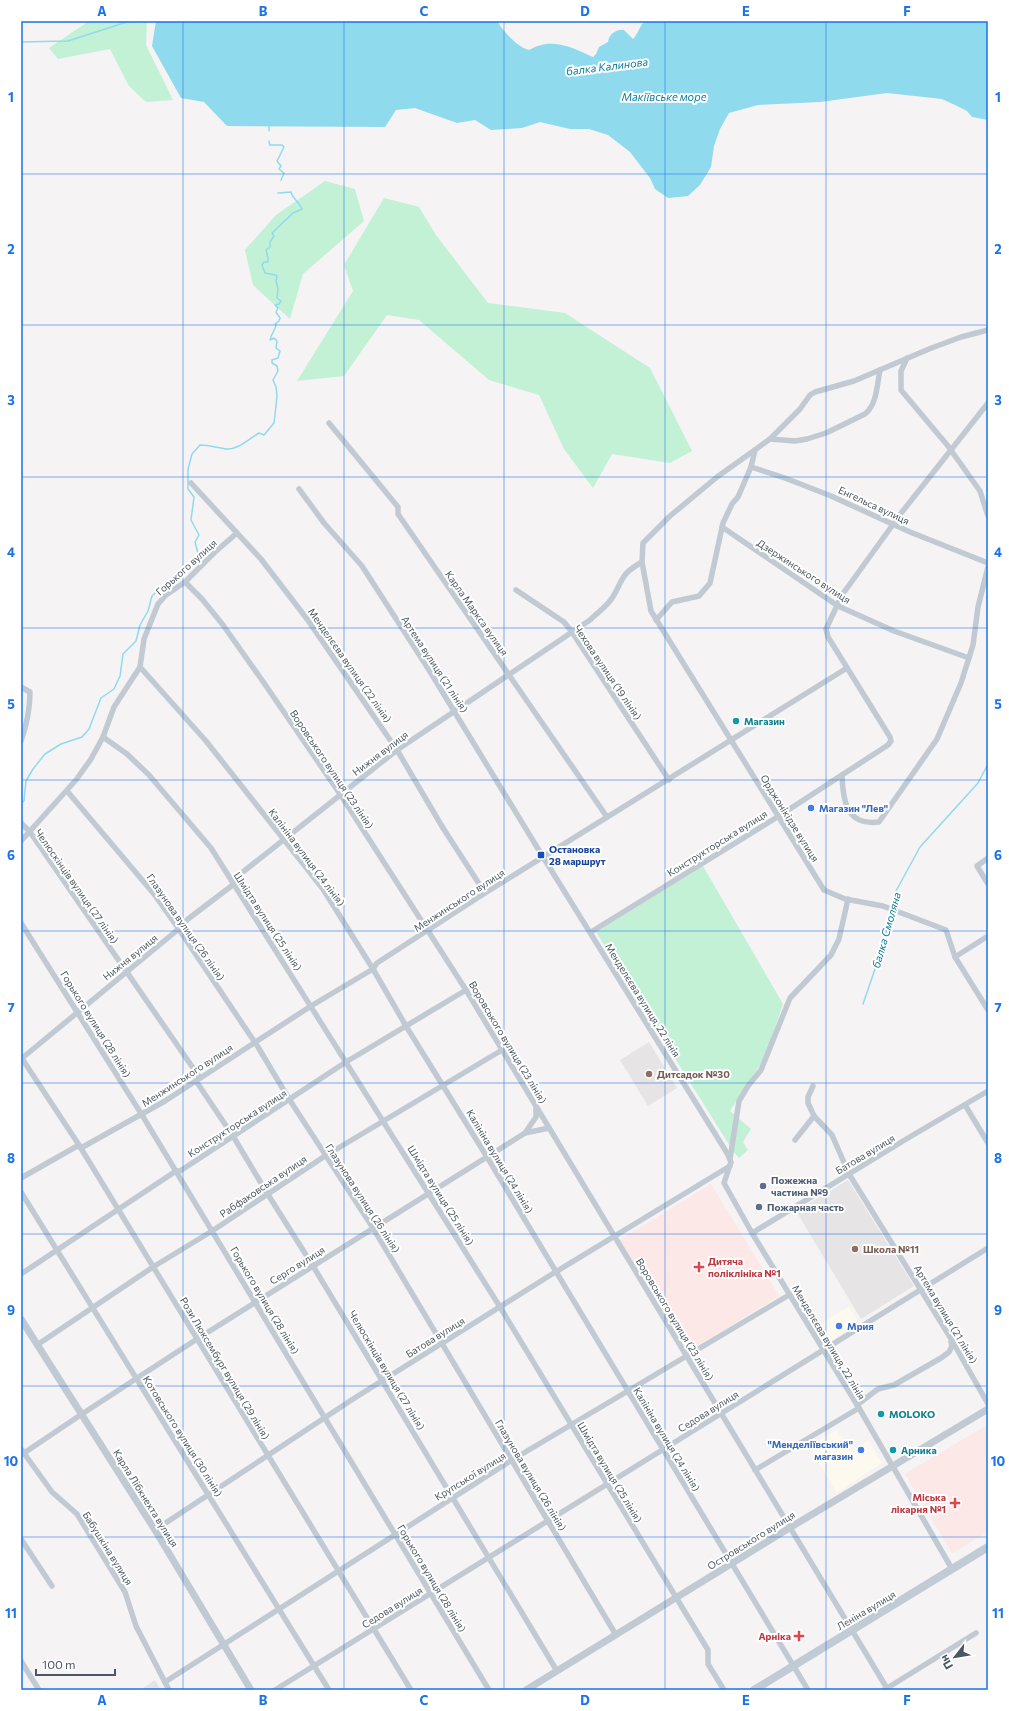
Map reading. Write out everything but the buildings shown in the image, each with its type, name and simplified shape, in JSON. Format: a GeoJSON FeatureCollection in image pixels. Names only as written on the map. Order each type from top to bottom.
{"type":"FeatureCollection","features":[{"type":"Feature","properties":{"kind":"main road","name":"Леніна вулиця"},"geometry":{"type":"LineString","coordinates":[[754,1690],[988,1547]]}},
{"type":"Feature","properties":{"kind":"street","name":"Орджонікідзе вулиця"},"geometry":{"type":"LineString","coordinates":[[988,330],[961,337],[854,381],[815,392],[810,395],[800,409],[770,440],[670,516],[643,543],[642,562],[651,611],[824,890],[848,899],[883,906],[946,930],[955,957],[988,1010]]}},
{"type":"Feature","properties":{"kind":"street"},"geometry":{"type":"LineString","coordinates":[[908,358],[900,371],[901,390],[951,450],[980,491],[988,516]]}},
{"type":"Feature","properties":{"kind":"street"},"geometry":{"type":"LineString","coordinates":[[770,440],[795,441],[807,439],[826,433],[865,414],[870,410],[873,404],[880,370]]}},
{"type":"Feature","properties":{"kind":"street"},"geometry":{"type":"LineString","coordinates":[[847,668],[828,637],[826,628],[842,595],[893,524],[988,403]]}},
{"type":"Feature","properties":{"kind":"street","name":"Карла Маркса вулиця"},"geometry":{"type":"LineString","coordinates":[[329,423],[398,507],[398,514],[607,817]]}},
{"type":"Feature","properties":{"kind":"street"},"geometry":{"type":"LineString","coordinates":[[656,620],[672,602],[699,596],[710,583],[722,528],[732,504],[738,497],[751,467],[755,450]]}},
{"type":"Feature","properties":{"kind":"street","name":"Енгельса вулиця"},"geometry":{"type":"LineString","coordinates":[[751,467],[785,478],[831,496],[893,524],[988,563]]}},
{"type":"Feature","properties":{"kind":"street","name":"Менделєєва вулиця (22 лiнiя)"},"geometry":{"type":"LineString","coordinates":[[191,482],[261,559],[307,618],[397,750],[443,828],[485,893]]}},
{"type":"Feature","properties":{"kind":"street","name":"Артема вулиця (21 лiнiя)"},"geometry":{"type":"LineString","coordinates":[[299,489],[324,523],[362,566],[455,710],[543,857]]}},
{"type":"Feature","properties":{"kind":"street","name":"Дзержинського вулиця"},"geometry":{"type":"LineString","coordinates":[[722,528],[837,605],[894,631],[969,658]]}},
{"type":"Feature","properties":{"kind":"street","name":"Горького вулиця"},"geometry":{"type":"LineString","coordinates":[[21,841],[67,791],[91,759],[103,737],[114,707],[140,668],[144,639],[158,604],[166,595],[185,582],[237,533]]}},
{"type":"Feature","properties":{"kind":"street","name":"Нижня вулиця"},"geometry":{"type":"LineString","coordinates":[[21,1058],[126,973],[178,928],[234,884],[234,878],[340,794],[397,750],[572,632],[605,606],[614,595],[624,575],[631,568],[642,562]]}},
{"type":"Feature","properties":{"kind":"street"},"geometry":{"type":"LineString","coordinates":[[842,775],[843,797],[849,811],[857,819],[868,823],[879,822],[937,739],[961,683],[973,645],[978,607],[988,567]]}},
{"type":"Feature","properties":{"kind":"street","name":"Воровського вулиця (23 лiнiя)"},"geometry":{"type":"LineString","coordinates":[[185,582],[224,625],[340,794],[466,990],[548,1128],[791,1527],[886,1689]]}},
{"type":"Feature","properties":{"kind":"street","name":"Чехова вулиця (19 лiнiя)"},"geometry":{"type":"LineString","coordinates":[[516,590],[564,622],[669,780]]}},
{"type":"Feature","properties":{"kind":"street","name":"Калініна вулиця (24 лiнiя)"},"geometry":{"type":"LineString","coordinates":[[140,668],[206,741],[323,889],[487,1157],[808,1690]]}},
{"type":"Feature","properties":{"kind":"street","name":"Менжинського вулиця"},"geometry":{"type":"LineString","coordinates":[[21,1178],[142,1115],[198,1080],[254,1042],[373,969],[377,963],[485,893],[847,668]]}},
{"type":"Feature","properties":{"kind":"street","name":"Конструкторська вулиця"},"geometry":{"type":"LineString","coordinates":[[590,932],[778,816],[888,745],[891,741],[890,737],[847,668]]}},
{"type":"Feature","properties":{"kind":"street"},"geometry":{"type":"LineString","coordinates":[[21,687],[30,692],[27,723],[21,741]]}},
{"type":"Feature","properties":{"kind":"street","name":"Шмідта вулиця (25 лiнiя)"},"geometry":{"type":"LineString","coordinates":[[103,737],[127,754],[149,775],[211,848],[500,1306],[708,1650],[708,1664],[724,1690]]}},
{"type":"Feature","properties":{"kind":"street","name":"Глазунова вулиця (26 лiнiя)"},"geometry":{"type":"LineString","coordinates":[[67,791],[154,894],[254,1042],[325,1156],[373,1228],[616,1635]]}},
{"type":"Feature","properties":{"kind":"street","name":"Челюскінців вулиця (27 лiнiя)"},"geometry":{"type":"LineString","coordinates":[[21,823],[30,832],[126,973],[141,992],[198,1080],[313,1266],[558,1671]]}},
{"type":"Feature","properties":{"kind":"street","name":"Менделєєва вулиця, 22 лінія"},"geometry":{"type":"LineString","coordinates":[[543,857],[730,1159],[730,1166],[724,1183],[752,1233],[858,1406],[952,1569]]}},
{"type":"Feature","properties":{"kind":"street"},"geometry":{"type":"LineString","coordinates":[[988,858],[977,866],[988,884]]}},
{"type":"Feature","properties":{"kind":"street"},"geometry":{"type":"LineString","coordinates":[[730,1159],[739,1101],[748,1086],[761,1070],[790,998],[831,955],[839,939],[848,899]]}},
{"type":"Feature","properties":{"kind":"street","name":"Горького вулиця (28 лiнiя)"},"geometry":{"type":"LineString","coordinates":[[21,923],[142,1115],[489,1690]]}},
{"type":"Feature","properties":{"kind":"street"},"geometry":{"type":"LineString","coordinates":[[955,957],[988,936]]}},
{"type":"Feature","properties":{"kind":"street","name":"Конструкторська вулиця"},"geometry":{"type":"LineString","coordinates":[[21,1274],[118,1208],[176,1171],[180,1171],[346,1062],[466,990]]}},
{"type":"Feature","properties":{"kind":"street","name":"Рабфаковська вулиця"},"geometry":{"type":"LineString","coordinates":[[38,1345],[153,1267],[212,1231],[267,1193],[325,1156],[502,1050]]}},
{"type":"Feature","properties":{"kind":"street","name":"Рози Люксембург вулиця (29 лiнiя)"},"geometry":{"type":"LineString","coordinates":[[21,1058],[80,1147],[118,1208],[411,1690]]}},
{"type":"Feature","properties":{"kind":"street"},"geometry":{"type":"LineString","coordinates":[[795,1140],[814,1116],[808,1103],[808,1097],[813,1086]]}},
{"type":"Feature","properties":{"kind":"street","name":"Батова вулиця"},"geometry":{"type":"LineString","coordinates":[[752,1233],[988,1091]]}},
{"type":"Feature","properties":{"kind":"street"},"geometry":{"type":"LineString","coordinates":[[965,1105],[988,1143]]}},
{"type":"Feature","properties":{"kind":"street","name":"Серго вулиця"},"geometry":{"type":"LineString","coordinates":[[525,1133],[536,1117],[536,1108]]}},
{"type":"Feature","properties":{"kind":"street","name":"Артема вулиця (21 лiнiя)"},"geometry":{"type":"LineString","coordinates":[[814,1116],[832,1135],[849,1174],[950,1337],[988,1404]]}},
{"type":"Feature","properties":{"kind":"street","name":"Серго вулиця"},"geometry":{"type":"LineString","coordinates":[[22,1453],[197,1339],[525,1133],[548,1128]]}},
{"type":"Feature","properties":{"kind":"street","name":"Батова вулиця"},"geometry":{"type":"LineString","coordinates":[[154,1530],[382,1380],[500,1306],[730,1166]]}},
{"type":"Feature","properties":{"kind":"street","name":"Котовського вулиця (30 лiнiя)"},"geometry":{"type":"LineString","coordinates":[[21,1192],[329,1690]]}},
{"type":"Feature","properties":{"kind":"street","name":"Седова вулиця"},"geometry":{"type":"LineString","coordinates":[[275,1690],[988,1248]]}},
{"type":"Feature","properties":{"kind":"street","name":"Крупської вулиця"},"geometry":{"type":"LineString","coordinates":[[165,1682],[512,1460],[790,1294]]}},
{"type":"Feature","properties":{"kind":"street","name":"Карла Лібкнехта вулиця"},"geometry":{"type":"LineString","coordinates":[[21,1319],[154,1530],[251,1690]]}},
{"type":"Feature","properties":{"kind":"street"},"geometry":{"type":"LineString","coordinates":[[755,1470],[858,1406],[878,1389],[894,1385],[941,1358],[949,1352],[952,1346],[950,1337]]}},
{"type":"Feature","properties":{"kind":"street","name":"Островського вулиця"},"geometry":{"type":"LineString","coordinates":[[526,1690],[791,1527],[988,1409]]}},
{"type":"Feature","properties":{"kind":"street","name":"Бабушкіна вулиця"},"geometry":{"type":"LineString","coordinates":[[22,1453],[37,1469],[52,1492],[77,1514],[85,1526],[124,1592],[136,1626],[169,1690]]}},
{"type":"Feature","properties":{"kind":"street"},"geometry":{"type":"LineString","coordinates":[[21,1540],[52,1586]]}},
{"type":"Feature","properties":{"kind":"street"},"geometry":{"type":"LineString","coordinates":[[886,1689],[976,1633]]}},
{"type":"Feature","properties":{"kind":"street"},"geometry":{"type":"LineString","coordinates":[[21,1661],[39,1690]]}},
{"type":"Feature","properties":{"kind":"shaded area","name":"Дитсадок №30"},"geometry":{"type":"Polygon","coordinates":[[[649,1042],[677,1088],[648,1106],[620,1060],[649,1042]]]}},
{"type":"Feature","properties":{"kind":"shaded area","name":"Школа №11"},"geometry":{"type":"Polygon","coordinates":[[[848,1180],[914,1286],[861,1319],[796,1211],[848,1180]]]}},
{"type":"Feature","properties":{"kind":"shaded area","name":"Дитяча поліклініка №1"},"geometry":{"type":"Polygon","coordinates":[[[711,1184],[779,1296],[688,1352],[620,1240],[711,1184]]]}},
{"type":"Feature","properties":{"kind":"shaded area","name":"Мрия"},"geometry":{"type":"Polygon","coordinates":[[[849,1306],[859,1323],[826,1344],[818,1332],[825,1328],[821,1323],[849,1306]]]}},
{"type":"Feature","properties":{"kind":"shaded area","name":"Міська лікарня №1"},"geometry":{"type":"Polygon","coordinates":[[[987,1425],[988,1532],[952,1553],[905,1474],[987,1425]]]}},
{"type":"Feature","properties":{"kind":"shaded area"},"geometry":{"type":"Polygon","coordinates":[[[837,1430],[850,1451],[868,1440],[882,1463],[837,1493],[808,1446],[837,1430]]]}},
{"type":"Feature","properties":{"kind":"shaded area"},"geometry":{"type":"Polygon","coordinates":[[[155,1680],[161,1690],[140,1690],[155,1680]]]}},
{"type":"Feature","properties":{"kind":"green space"},"geometry":{"type":"Polygon","coordinates":[[[89,21],[147,21],[146,45],[173,100],[146,102],[129,86],[110,49],[58,59],[49,48],[89,21]]]}},
{"type":"Feature","properties":{"kind":"green space"},"geometry":{"type":"Polygon","coordinates":[[[325,181],[355,189],[364,221],[303,274],[290,319],[253,285],[245,250],[276,215],[325,181]]]}},
{"type":"Feature","properties":{"kind":"green space"},"geometry":{"type":"Polygon","coordinates":[[[384,198],[419,207],[436,235],[488,303],[565,313],[650,368],[692,451],[670,463],[612,454],[593,488],[564,449],[539,395],[489,380],[419,320],[387,315],[344,376],[297,381],[353,291],[344,265],[384,198]]]}},
{"type":"Feature","properties":{"kind":"green space"},"geometry":{"type":"Polygon","coordinates":[[[703,866],[783,1004],[765,1057],[730,1111],[751,1129],[743,1142],[748,1150],[739,1158],[733,1151],[596,932],[703,866]]]}},
{"type":"Feature","properties":{"kind":"water","name":"Макіївське море"},"geometry":{"type":"Polygon","coordinates":[[[156,21],[497,21],[511,38],[520,46],[529,50],[546,44],[554,44],[569,47],[593,57],[599,47],[608,42],[610,37],[619,30],[624,30],[633,39],[645,21],[988,21],[988,120],[972,117],[967,111],[942,99],[887,93],[820,102],[758,105],[729,113],[720,129],[714,146],[711,167],[700,185],[688,196],[668,198],[655,189],[650,178],[630,152],[608,135],[589,129],[570,129],[540,122],[522,128],[491,130],[475,120],[457,123],[415,108],[396,110],[385,127],[227,126],[204,102],[181,98],[152,46],[156,21]]]}},
{"type":"Feature","properties":{"kind":"waterway","name":"балка Калинова"},"geometry":{"type":"LineString","coordinates":[[21,42],[68,41],[130,21]]}},
{"type":"Feature","properties":{"kind":"waterway"},"geometry":{"type":"LineString","coordinates":[[269,125],[269,131]]}},
{"type":"Feature","properties":{"kind":"waterway"},"geometry":{"type":"LineString","coordinates":[[269,141],[270,145],[282,145],[284,147],[277,161],[281,166],[279,169],[284,173],[281,180]]}},
{"type":"Feature","properties":{"kind":"waterway"},"geometry":{"type":"LineString","coordinates":[[21,803],[24,801],[26,781],[45,754],[61,744],[82,737],[89,729],[101,698],[114,689],[120,676],[123,654],[136,641],[140,625],[148,611],[152,596],[179,571],[195,563],[198,553],[195,542],[199,535],[191,520],[194,497],[188,489],[188,469],[192,454],[200,445],[226,449],[235,448],[259,433],[264,435],[274,423],[277,396],[276,387],[273,380],[278,371],[277,366],[272,363],[272,360],[278,358],[280,351],[276,348],[277,341],[274,338],[270,340],[276,325],[275,324],[280,318],[276,312],[278,308],[275,305],[279,304],[281,301],[277,298],[278,289],[276,275],[265,273],[262,265],[264,262],[268,262],[266,250],[270,247],[270,242],[274,236],[272,233],[293,213],[302,209],[291,192],[278,193]]}},
{"type":"Feature","properties":{"kind":"waterway","name":"балка Смоляна"},"geometry":{"type":"LineString","coordinates":[[863,1004],[884,943],[896,891],[920,847],[978,783],[988,764]]}},
{"type":"Feature","properties":{"kind":"place","name":"Магазин"},"geometry":{"type":"Point","coordinates":[736,721]}},
{"type":"Feature","properties":{"kind":"place","name":"Магазин \"Лев\""},"geometry":{"type":"Point","coordinates":[811,808]}},
{"type":"Feature","properties":{"kind":"place","name":"Остановка 28 маршрут"},"geometry":{"type":"Point","coordinates":[541,855]}},
{"type":"Feature","properties":{"kind":"place","name":"Дитсадок №30"},"geometry":{"type":"Point","coordinates":[649,1074]}},
{"type":"Feature","properties":{"kind":"place","name":"Пожежна частина №9"},"geometry":{"type":"Point","coordinates":[763,1186]}},
{"type":"Feature","properties":{"kind":"place","name":"Пожарная часть"},"geometry":{"type":"Point","coordinates":[759,1207]}},
{"type":"Feature","properties":{"kind":"place","name":"Школа №11"},"geometry":{"type":"Point","coordinates":[855,1249]}},
{"type":"Feature","properties":{"kind":"place","name":"Дитяча поліклініка №1"},"geometry":{"type":"Point","coordinates":[699,1267]}},
{"type":"Feature","properties":{"kind":"place","name":"Мрия"},"geometry":{"type":"Point","coordinates":[839,1326]}},
{"type":"Feature","properties":{"kind":"place","name":"MOLOKO"},"geometry":{"type":"Point","coordinates":[881,1414]}},
{"type":"Feature","properties":{"kind":"place","name":"\"Менделіївський\" магазин"},"geometry":{"type":"Point","coordinates":[861,1450]}},
{"type":"Feature","properties":{"kind":"place","name":"Арника"},"geometry":{"type":"Point","coordinates":[893,1450]}},
{"type":"Feature","properties":{"kind":"place","name":"Міська лікарня №1"},"geometry":{"type":"Point","coordinates":[955,1503]}},
{"type":"Feature","properties":{"kind":"place","name":"Арніка"},"geometry":{"type":"Point","coordinates":[799,1636]}}]}
